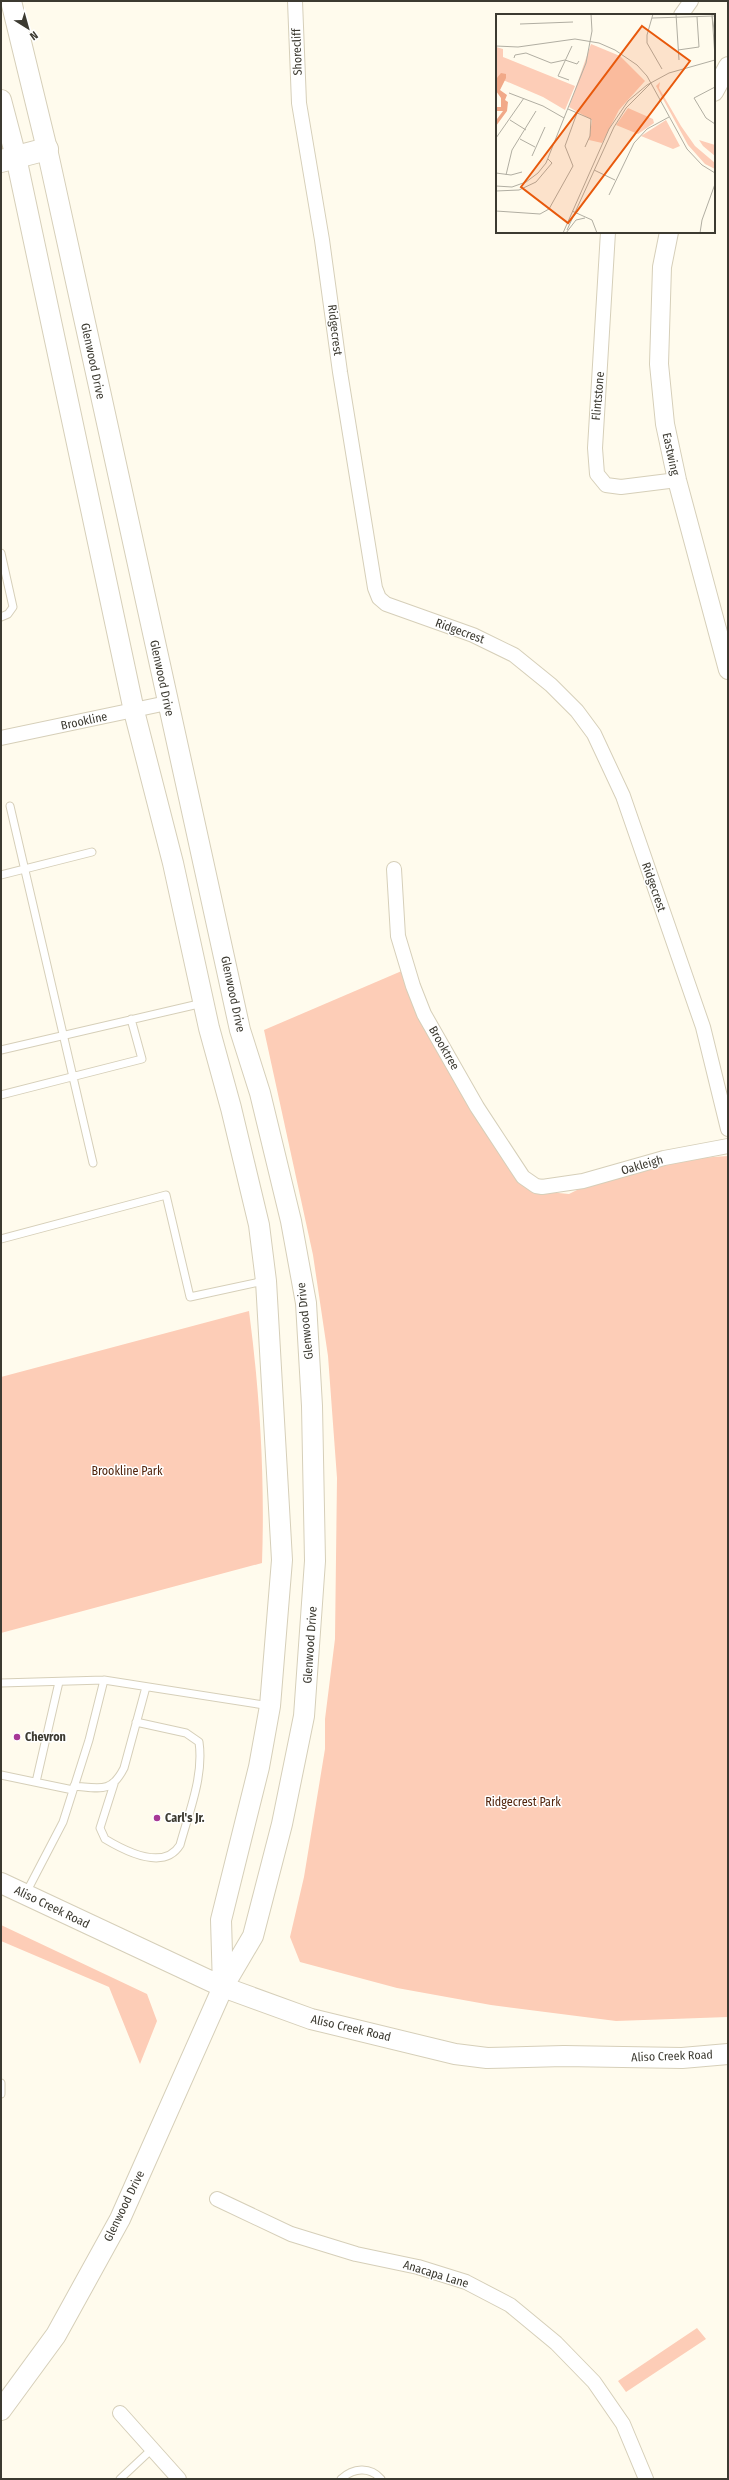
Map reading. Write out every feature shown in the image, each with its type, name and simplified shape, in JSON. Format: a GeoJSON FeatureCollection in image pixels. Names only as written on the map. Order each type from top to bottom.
{"type":"FeatureCollection","features":[{"type":"Feature","properties":{"kind":"highway"},"geometry":{"type":"LineString","coordinates":[[9,159],[48,149]]}},
{"type":"Feature","properties":{"kind":"main road","name":"Glenwood Drive"},"geometry":{"type":"LineString","coordinates":[[1,2410],[56,2335],[120,2218],[223,1987],[253,1936],[282,1824],[304,1716],[315,1561],[312,1406],[306,1303],[291,1221],[260,1092],[240,1030],[200,841],[167,703],[48,149],[11,1]]}},
{"type":"Feature","properties":{"kind":"main road","name":"Glenwood Drive"},"geometry":{"type":"LineString","coordinates":[[1,100],[9,159],[134,710],[173,863],[203,1003],[232,1108],[259,1225],[266,1281],[282,1560],[270,1706],[259,1767],[221,1920],[223,1987]]}},
{"type":"Feature","properties":{"kind":"main road","name":"Aliso Creek Road"},"geometry":{"type":"LineString","coordinates":[[1,1883],[223,1987],[311,2019],[455,2054],[487,2058],[564,2056],[682,2058],[728,2054]]}},
{"type":"Feature","properties":{"kind":"street","name":"Shorecliff"},"geometry":{"type":"LineString","coordinates":[[295,1],[298,103]]}},
{"type":"Feature","properties":{"kind":"street"},"geometry":{"type":"LineString","coordinates":[[682,14],[691,1]]}},
{"type":"Feature","properties":{"kind":"street"},"geometry":{"type":"LineString","coordinates":[[715,90],[728,66]]}},
{"type":"Feature","properties":{"kind":"street","name":"Ridgecrest"},"geometry":{"type":"LineString","coordinates":[[298,103],[323,247],[340,372],[375,588],[379,598],[386,604],[473,635],[514,655],[551,685],[577,712],[594,734],[623,796],[703,1027],[728,1129]]}},
{"type":"Feature","properties":{"kind":"street","name":"Flintstone"},"geometry":{"type":"LineString","coordinates":[[608,233],[603,336],[596,409],[595,448],[597,474],[606,485],[621,487],[677,480]]}},
{"type":"Feature","properties":{"kind":"street","name":"Eastwing"},"geometry":{"type":"LineString","coordinates":[[669,233],[662,267],[659,364],[665,424],[677,480],[728,670]]}},
{"type":"Feature","properties":{"kind":"street","name":"Brookline"},"geometry":{"type":"LineString","coordinates":[[1,738],[167,703]]}},
{"type":"Feature","properties":{"kind":"street","name":"Brooktree"},"geometry":{"type":"LineString","coordinates":[[394,869],[398,936],[413,986],[424,1014],[477,1107],[523,1177],[536,1186],[556,1185]]}},
{"type":"Feature","properties":{"kind":"street","name":"Oakleigh"},"geometry":{"type":"LineString","coordinates":[[556,1185],[583,1181],[664,1158],[728,1146]]}},
{"type":"Feature","properties":{"kind":"street","name":"Anacapa Lane"},"geometry":{"type":"LineString","coordinates":[[217,2199],[291,2234],[356,2254],[418,2267],[466,2282],[510,2305],[556,2343],[594,2382],[623,2424],[646,2479]]}},
{"type":"Feature","properties":{"kind":"street"},"geometry":{"type":"LineString","coordinates":[[120,2414],[179,2479]]}},
{"type":"Feature","properties":{"kind":"lane"},"geometry":{"type":"LineString","coordinates":[[1,553],[13,607],[8,614],[1,617]]}},
{"type":"Feature","properties":{"kind":"lane"},"geometry":{"type":"LineString","coordinates":[[10,806],[93,1163]]}},
{"type":"Feature","properties":{"kind":"lane"},"geometry":{"type":"LineString","coordinates":[[1,875],[92,852]]}},
{"type":"Feature","properties":{"kind":"lane"},"geometry":{"type":"LineString","coordinates":[[1,1050],[64,1034],[203,1003]]}},
{"type":"Feature","properties":{"kind":"lane"},"geometry":{"type":"LineString","coordinates":[[1,1095],[142,1059],[131,1019]]}},
{"type":"Feature","properties":{"kind":"lane"},"geometry":{"type":"LineString","coordinates":[[1,1239],[166,1195],[190,1296],[266,1281]]}},
{"type":"Feature","properties":{"kind":"lane"},"geometry":{"type":"LineString","coordinates":[[1,1683],[104,1680],[270,1706]]}},
{"type":"Feature","properties":{"kind":"lane"},"geometry":{"type":"LineString","coordinates":[[25,1894],[63,1822],[89,1740],[104,1680]]}},
{"type":"Feature","properties":{"kind":"lane"},"geometry":{"type":"LineString","coordinates":[[36,1782],[60,1682]]}},
{"type":"Feature","properties":{"kind":"lane"},"geometry":{"type":"LineString","coordinates":[[136,1722],[186,1733],[199,1742],[200,1759],[196,1782],[180,1845],[176,1852],[162,1858],[146,1857],[105,1839],[100,1828],[114,1784],[124,1768],[136,1722],[146,1687]]}},
{"type":"Feature","properties":{"kind":"lane"},"geometry":{"type":"LineString","coordinates":[[1,1775],[74,1788],[105,1788],[114,1784]]}},
{"type":"Feature","properties":{"kind":"lane"},"geometry":{"type":"LineString","coordinates":[[1,2083],[1,2094]]}},
{"type":"Feature","properties":{"kind":"lane"},"geometry":{"type":"LineString","coordinates":[[120,2479],[152,2449]]}},
{"type":"Feature","properties":{"kind":"lane"},"geometry":{"type":"LineString","coordinates":[[341,2479],[346,2475],[362,2469],[375,2472],[381,2479]]}},
{"type":"Feature","properties":{"kind":"green space","name":"Ridgecrest Park"},"geometry":{"type":"Polygon","coordinates":[[[411,967],[445,1044],[532,1184],[548,1192],[569,1194],[593,1182],[685,1159],[728,1156],[728,2017],[616,2021],[491,2005],[397,1988],[300,1962],[290,1937],[304,1877],[325,1749],[325,1719],[335,1639],[337,1478],[328,1356],[313,1255],[264,1030],[411,967]]]}},
{"type":"Feature","properties":{"kind":"green space","name":"Brookline Park"},"geometry":{"type":"Polygon","coordinates":[[[249,1311],[261,1437],[263,1500],[262,1563],[1,1633],[1,1377],[249,1311]]]}},
{"type":"Feature","properties":{"kind":"green space"},"geometry":{"type":"Polygon","coordinates":[[[1,1925],[147,1994],[157,2021],[140,2064],[109,1987],[1,1941],[1,1925]]]}},
{"type":"Feature","properties":{"kind":"green space"},"geometry":{"type":"Polygon","coordinates":[[[697,2328],[706,2339],[626,2392],[618,2381],[697,2328]]]}},
{"type":"Feature","properties":{"kind":"place","name":"Chevron"},"geometry":{"type":"Point","coordinates":[17,1737]}},
{"type":"Feature","properties":{"kind":"place","name":"Carl's Jr."},"geometry":{"type":"Point","coordinates":[157,1818]}}]}
